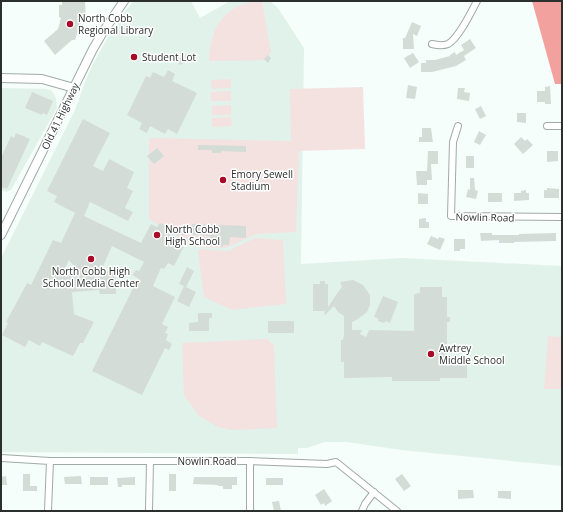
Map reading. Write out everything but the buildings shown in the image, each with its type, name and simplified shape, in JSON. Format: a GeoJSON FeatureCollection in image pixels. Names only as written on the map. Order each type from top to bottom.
{"type":"FeatureCollection","features":[{"type":"Feature","properties":{"kind":"main road","name":"Old 41 Highway"},"geometry":{"type":"LineString","coordinates":[[1,235],[103,32],[124,1]]}},
{"type":"Feature","properties":{"kind":"main road"},"geometry":{"type":"LineString","coordinates":[[1,78],[42,79],[74,88]]}},
{"type":"Feature","properties":{"kind":"street"},"geometry":{"type":"LineString","coordinates":[[432,44],[446,45],[451,42],[477,1]]}},
{"type":"Feature","properties":{"kind":"street","name":"Nowlin Road"},"geometry":{"type":"LineString","coordinates":[[458,126],[454,142],[451,216],[562,217]]}},
{"type":"Feature","properties":{"kind":"street"},"geometry":{"type":"LineString","coordinates":[[547,126],[562,126]]}},
{"type":"Feature","properties":{"kind":"street","name":"Nowlin Road"},"geometry":{"type":"LineString","coordinates":[[1,458],[50,461],[250,461],[327,464],[336,462],[397,511]]}},
{"type":"Feature","properties":{"kind":"street"},"geometry":{"type":"LineString","coordinates":[[48,511],[50,461]]}},
{"type":"Feature","properties":{"kind":"street"},"geometry":{"type":"LineString","coordinates":[[149,511],[150,461]]}},
{"type":"Feature","properties":{"kind":"street"},"geometry":{"type":"LineString","coordinates":[[250,461],[250,511]]}},
{"type":"Feature","properties":{"kind":"street"},"geometry":{"type":"LineString","coordinates":[[362,511],[365,504],[374,492]]}},
{"type":"Feature","properties":{"kind":"shaded area","name":"North Cobb High School"},"geometry":{"type":"Polygon","coordinates":[[[134,1],[191,1],[200,18],[230,1],[270,1],[278,8],[304,48],[301,264],[402,258],[562,266],[562,466],[401,450],[347,442],[325,442],[307,448],[298,448],[298,454],[1,452],[1,258],[75,110],[93,64],[108,37],[125,11],[134,1]]]}},
{"type":"Feature","properties":{"kind":"shaded area"},"geometry":{"type":"Polygon","coordinates":[[[262,1],[271,52],[264,60],[209,61],[212,37],[216,27],[222,19],[238,6],[262,1]]]}},
{"type":"Feature","properties":{"kind":"shaded area"},"geometry":{"type":"Polygon","coordinates":[[[532,1],[562,1],[562,84],[555,84],[532,1]]]}},
{"type":"Feature","properties":{"kind":"shaded area"},"geometry":{"type":"Polygon","coordinates":[[[231,79],[231,88],[212,89],[211,80],[231,79]]]}},
{"type":"Feature","properties":{"kind":"shaded area","name":"Emory Sewell Stadium"},"geometry":{"type":"Polygon","coordinates":[[[363,87],[365,149],[299,151],[296,232],[256,234],[226,248],[195,247],[149,219],[149,138],[291,141],[290,89],[363,87]]]}},
{"type":"Feature","properties":{"kind":"shaded area"},"geometry":{"type":"Polygon","coordinates":[[[1,88],[47,89],[52,91],[56,98],[57,108],[11,190],[6,192],[1,190],[1,88]]]}},
{"type":"Feature","properties":{"kind":"shaded area"},"geometry":{"type":"Polygon","coordinates":[[[231,91],[231,101],[211,101],[211,92],[231,91]]]}},
{"type":"Feature","properties":{"kind":"shaded area"},"geometry":{"type":"Polygon","coordinates":[[[231,105],[231,115],[212,115],[212,106],[231,105]]]}},
{"type":"Feature","properties":{"kind":"shaded area"},"geometry":{"type":"Polygon","coordinates":[[[231,117],[232,126],[212,127],[212,118],[231,117]]]}},
{"type":"Feature","properties":{"kind":"shaded area"},"geometry":{"type":"Polygon","coordinates":[[[255,238],[283,240],[286,304],[232,310],[204,297],[198,251],[201,249],[228,251],[255,238]]]}},
{"type":"Feature","properties":{"kind":"shaded area"},"geometry":{"type":"Polygon","coordinates":[[[548,336],[562,337],[562,389],[544,389],[548,336]]]}},
{"type":"Feature","properties":{"kind":"shaded area"},"geometry":{"type":"Polygon","coordinates":[[[267,339],[274,345],[277,428],[231,430],[218,427],[199,416],[184,395],[182,343],[267,339]]]}},
{"type":"Feature","properties":{"kind":"place","name":"North Cobb Regional Library"},"geometry":{"type":"Point","coordinates":[70,24]}},
{"type":"Feature","properties":{"kind":"place","name":"Student Lot"},"geometry":{"type":"Point","coordinates":[134,57]}},
{"type":"Feature","properties":{"kind":"place","name":"Emory Sewell Stadium"},"geometry":{"type":"Point","coordinates":[223,180]}},
{"type":"Feature","properties":{"kind":"place","name":"North Cobb High School"},"geometry":{"type":"Point","coordinates":[157,235]}},
{"type":"Feature","properties":{"kind":"place","name":"North Cobb High School Media Center"},"geometry":{"type":"Point","coordinates":[91,259]}},
{"type":"Feature","properties":{"kind":"place","name":"Awtrey Middle School"},"geometry":{"type":"Point","coordinates":[431,354]}}]}
